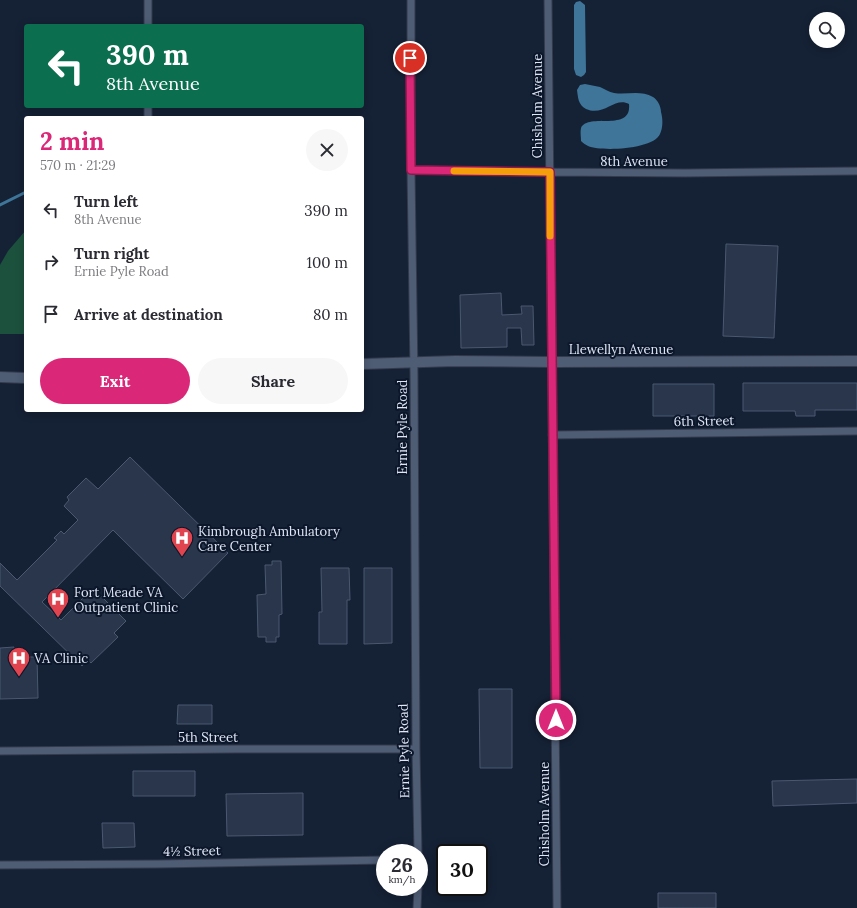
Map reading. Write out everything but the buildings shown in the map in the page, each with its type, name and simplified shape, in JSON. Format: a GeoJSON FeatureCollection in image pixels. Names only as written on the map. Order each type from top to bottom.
{"type":"FeatureCollection","features":[{"type":"Feature","properties":{"kind":"street"},"geometry":{"type":"LineString","coordinates":[[148,0],[148,24]]}},
{"type":"Feature","properties":{"kind":"street","name":"Ernie Pyle Road"},"geometry":{"type":"LineString","coordinates":[[411,0],[411,170],[418,844]]}},
{"type":"Feature","properties":{"kind":"street","name":"Chisholm Avenue"},"geometry":{"type":"LineString","coordinates":[[548,0],[557,908]]}},
{"type":"Feature","properties":{"kind":"street","name":"8th Avenue"},"geometry":{"type":"LineString","coordinates":[[411,170],[685,173],[857,171]]}},
{"type":"Feature","properties":{"kind":"street","name":"Llewellyn Avenue"},"geometry":{"type":"LineString","coordinates":[[364,364],[455,361],[857,361]]}},
{"type":"Feature","properties":{"kind":"street"},"geometry":{"type":"LineString","coordinates":[[0,377],[24,378]]}},
{"type":"Feature","properties":{"kind":"street","name":"6th Street"},"geometry":{"type":"LineString","coordinates":[[552,436],[857,431]]}},
{"type":"Feature","properties":{"kind":"street","name":"5th Street"},"geometry":{"type":"LineString","coordinates":[[0,750],[416,749]]}},
{"type":"Feature","properties":{"kind":"street","name":"4½ Street"},"geometry":{"type":"LineString","coordinates":[[0,865],[376,860]]}},
{"type":"Feature","properties":{"kind":"street"},"geometry":{"type":"LineString","coordinates":[[417,908],[418,896]]}},
{"type":"Feature","properties":{"kind":"green space"},"geometry":{"type":"Polygon","coordinates":[[[24,232],[24,334],[0,334],[0,265],[8,251],[24,232]]]}},
{"type":"Feature","properties":{"kind":"water"},"geometry":{"type":"Polygon","coordinates":[[[580,1],[585,5],[586,72],[581,77],[576,75],[574,69],[574,5],[576,2],[580,1]]]}},
{"type":"Feature","properties":{"kind":"water"},"geometry":{"type":"Polygon","coordinates":[[[585,84],[600,87],[614,93],[639,93],[655,98],[661,110],[662,129],[660,134],[656,139],[648,143],[627,148],[604,149],[585,145],[581,141],[581,128],[585,124],[624,118],[628,113],[629,104],[624,102],[614,104],[604,109],[592,111],[586,109],[580,103],[577,90],[580,85],[585,84]]]}},
{"type":"Feature","properties":{"kind":"waterway"},"geometry":{"type":"LineString","coordinates":[[0,205],[24,193]]}},
{"type":"Feature","properties":{"kind":"slow traffic"},"geometry":{"type":"LineString","coordinates":[[454,171],[550,172],[550,236]]}},
{"type":"Feature","properties":{"kind":"place","name":"Kimbrough Ambulatory Care Center"},"geometry":{"type":"Point","coordinates":[182,558]}},
{"type":"Feature","properties":{"kind":"place","name":"Fort Meade VA Outpatient Clinic"},"geometry":{"type":"Point","coordinates":[58,618]}},
{"type":"Feature","properties":{"kind":"place","name":"VA Clinic"},"geometry":{"type":"Point","coordinates":[19,678]}},
{"type":"Feature","properties":{"kind":"route"},"geometry":{"type":"LineString","coordinates":[[410,58],[411,170],[550,172],[556,720]]}}]}
